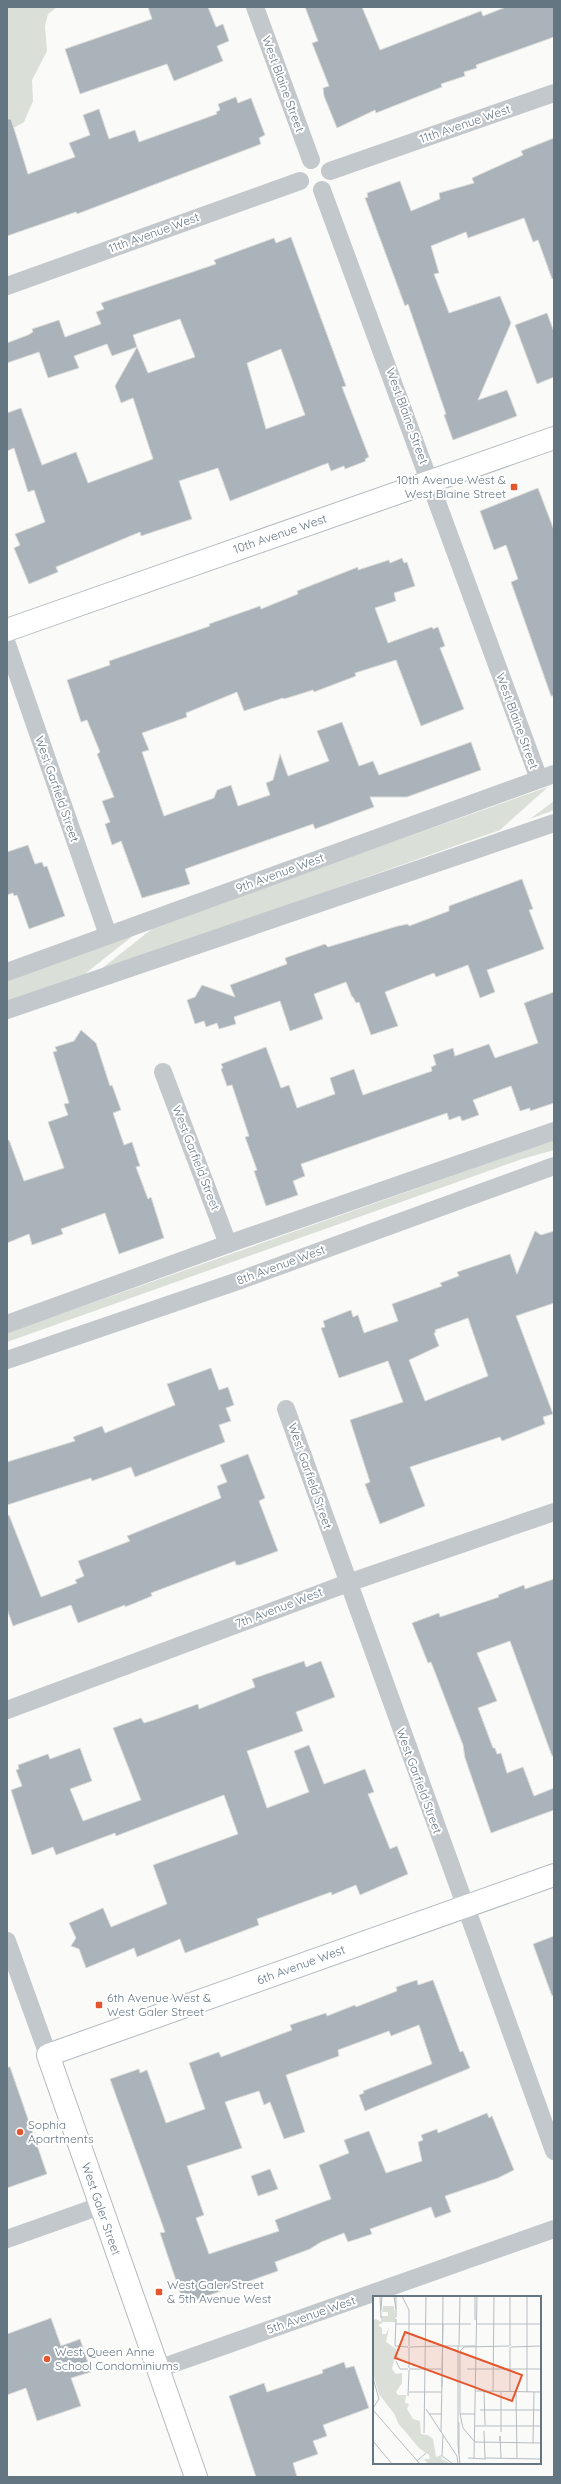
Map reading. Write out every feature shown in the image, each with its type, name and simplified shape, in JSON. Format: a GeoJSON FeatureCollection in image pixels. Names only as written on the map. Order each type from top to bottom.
{"type":"FeatureCollection","features":[{"type":"Feature","properties":{"kind":"street","name":"West Blaine Street"},"geometry":{"type":"LineString","coordinates":[[255,7],[311,160]]}},
{"type":"Feature","properties":{"kind":"street","name":"11th Avenue West"},"geometry":{"type":"LineString","coordinates":[[330,171],[554,93]]}},
{"type":"Feature","properties":{"kind":"street"},"geometry":{"type":"LineString","coordinates":[[311,160],[323,161],[330,171],[328,185],[322,190],[309,190],[300,181],[301,168],[311,160]]}},
{"type":"Feature","properties":{"kind":"street","name":"11th Avenue West"},"geometry":{"type":"LineString","coordinates":[[7,286],[300,181]]}},
{"type":"Feature","properties":{"kind":"street","name":"West Blaine Street"},"geometry":{"type":"LineString","coordinates":[[322,190],[430,481],[546,777]]}},
{"type":"Feature","properties":{"kind":"street","name":"10th Avenue West"},"geometry":{"type":"LineString","coordinates":[[7,630],[554,438]]}},
{"type":"Feature","properties":{"kind":"street","name":"West Garfield Street"},"geometry":{"type":"LineString","coordinates":[[7,644],[108,935]]}},
{"type":"Feature","properties":{"kind":"street","name":"9th Avenue West"},"geometry":{"type":"LineString","coordinates":[[7,972],[546,777]]}},
{"type":"Feature","properties":{"kind":"street"},"geometry":{"type":"LineString","coordinates":[[7,1010],[554,823]]}},
{"type":"Feature","properties":{"kind":"street","name":"West Garfield Street"},"geometry":{"type":"LineString","coordinates":[[163,1072],[228,1244]]}},
{"type":"Feature","properties":{"kind":"street"},"geometry":{"type":"LineString","coordinates":[[7,1324],[228,1244],[554,1131]]}},
{"type":"Feature","properties":{"kind":"street","name":"8th Avenue West"},"geometry":{"type":"LineString","coordinates":[[7,1360],[238,1281],[554,1166]]}},
{"type":"Feature","properties":{"kind":"street","name":"West Garfield Street"},"geometry":{"type":"LineString","coordinates":[[286,1409],[554,2151]]}},
{"type":"Feature","properties":{"kind":"street","name":"7th Avenue West"},"geometry":{"type":"LineString","coordinates":[[7,1710],[348,1583],[554,1512]]}},
{"type":"Feature","properties":{"kind":"street","name":"6th Avenue West"},"geometry":{"type":"LineString","coordinates":[[48,2055],[465,1906],[554,1876]]}},
{"type":"Feature","properties":{"kind":"street","name":"West Galer Street"},"geometry":{"type":"LineString","coordinates":[[7,1941],[196,2477]]}},
{"type":"Feature","properties":{"kind":"street"},"geometry":{"type":"LineString","coordinates":[[7,2239],[100,2206]]}},
{"type":"Feature","properties":{"kind":"street","name":"5th Avenue West"},"geometry":{"type":"LineString","coordinates":[[158,2369],[554,2229]]}},
{"type":"Feature","properties":{"kind":"shaded area"},"geometry":{"type":"Polygon","coordinates":[[[7,7],[57,7],[48,14],[45,26],[47,51],[32,80],[33,101],[24,122],[8,131],[7,7]]]}},
{"type":"Feature","properties":{"kind":"shaded area"},"geometry":{"type":"Polygon","coordinates":[[[548,787],[500,830],[96,973],[157,925],[548,787]]]}},
{"type":"Feature","properties":{"kind":"shaded area"},"geometry":{"type":"Polygon","coordinates":[[[554,801],[554,810],[530,819],[554,801]]]}},
{"type":"Feature","properties":{"kind":"shaded area"},"geometry":{"type":"Polygon","coordinates":[[[139,931],[86,973],[86,976],[7,1001],[7,981],[139,931]]]}},
{"type":"Feature","properties":{"kind":"shaded area"},"geometry":{"type":"Polygon","coordinates":[[[554,1140],[554,1150],[522,1159],[7,1342],[7,1333],[554,1140]]]}},
{"type":"Feature","properties":{"kind":"building"},"geometry":{"type":"Polygon","coordinates":[[[148,7],[208,7],[216,27],[223,24],[229,41],[217,46],[223,61],[174,81],[167,64],[80,94],[65,49],[152,19],[148,7]]]}},
{"type":"Feature","properties":{"kind":"building"},"geometry":{"type":"Polygon","coordinates":[[[305,7],[362,7],[380,50],[481,11],[483,16],[506,7],[554,7],[554,37],[476,65],[477,68],[464,72],[465,76],[441,84],[442,87],[376,113],[375,110],[337,128],[324,96],[323,88],[329,86],[312,43],[318,41],[305,7]]]}},
{"type":"Feature","properties":{"kind":"building"},"geometry":{"type":"Polygon","coordinates":[[[236,97],[238,103],[251,98],[265,135],[259,138],[261,144],[77,214],[76,212],[7,236],[7,119],[11,119],[28,174],[75,157],[69,143],[90,135],[83,115],[99,109],[109,139],[135,130],[139,142],[217,114],[216,112],[220,110],[218,104],[236,97]]]}},
{"type":"Feature","properties":{"kind":"building"},"geometry":{"type":"Polygon","coordinates":[[[554,138],[554,278],[552,279],[538,240],[533,242],[524,218],[468,238],[466,232],[431,246],[439,273],[434,274],[449,313],[500,296],[511,323],[478,400],[507,390],[517,416],[453,440],[444,415],[446,414],[408,304],[405,306],[365,198],[368,197],[367,193],[400,181],[411,211],[440,199],[439,193],[474,183],[472,178],[523,155],[521,151],[554,138]]]}},
{"type":"Feature","properties":{"kind":"building"},"geometry":{"type":"Polygon","coordinates":[[[291,237],[346,386],[342,387],[369,457],[365,459],[366,461],[345,469],[344,466],[331,471],[328,463],[230,501],[218,468],[179,481],[192,519],[141,536],[140,532],[56,567],[58,572],[29,584],[14,548],[20,545],[15,534],[45,522],[34,490],[28,492],[14,448],[7,451],[7,413],[21,408],[42,465],[76,452],[88,483],[153,459],[133,398],[121,403],[115,386],[137,347],[112,356],[107,344],[74,356],[79,368],[48,378],[39,352],[7,363],[7,343],[28,335],[33,332],[32,329],[59,320],[65,337],[101,324],[96,312],[104,309],[101,303],[216,264],[214,260],[274,238],[276,243],[291,237]],[[180,319],[133,335],[148,373],[195,357],[180,319]],[[281,349],[247,363],[266,429],[305,415],[281,349]]]}},
{"type":"Feature","properties":{"kind":"building"},"geometry":{"type":"Polygon","coordinates":[[[547,313],[554,332],[554,377],[537,384],[515,325],[547,313]]]}},
{"type":"Feature","properties":{"kind":"building"},"geometry":{"type":"Polygon","coordinates":[[[538,488],[554,530],[554,696],[551,696],[511,582],[518,579],[506,545],[494,550],[480,511],[538,488]]]}},
{"type":"Feature","properties":{"kind":"building"},"geometry":{"type":"Polygon","coordinates":[[[402,558],[404,563],[407,562],[415,586],[394,593],[396,601],[375,608],[388,643],[432,627],[433,629],[438,627],[445,646],[440,648],[464,709],[421,726],[396,660],[355,673],[356,676],[314,692],[313,690],[284,699],[283,698],[244,711],[237,692],[186,713],[187,717],[142,733],[149,750],[142,752],[164,816],[214,798],[217,790],[231,785],[238,806],[270,795],[266,783],[273,780],[280,754],[288,776],[329,761],[317,731],[342,722],[359,766],[373,761],[379,775],[471,742],[481,770],[407,797],[370,797],[374,807],[315,829],[313,824],[185,869],[190,884],[142,898],[121,841],[112,845],[105,824],[110,822],[102,801],[114,797],[97,754],[100,752],[87,720],[81,722],[67,680],[110,665],[109,661],[210,626],[209,624],[260,606],[261,609],[298,594],[297,591],[358,567],[358,570],[389,560],[390,563],[402,558]]]}},
{"type":"Feature","properties":{"kind":"building"},"geometry":{"type":"Polygon","coordinates":[[[28,845],[35,864],[42,862],[44,867],[47,866],[65,916],[29,929],[17,895],[14,896],[13,893],[7,895],[7,852],[28,845]]]}},
{"type":"Feature","properties":{"kind":"building"},"geometry":{"type":"Polygon","coordinates":[[[522,879],[533,909],[529,910],[544,949],[487,970],[495,992],[480,998],[468,965],[436,977],[434,973],[385,992],[398,1026],[371,1035],[359,1002],[356,1003],[352,997],[346,982],[314,994],[323,1019],[290,1031],[280,1001],[234,1017],[236,1024],[219,1029],[217,1023],[206,1027],[204,1021],[195,1024],[187,1000],[195,997],[202,985],[235,997],[230,985],[287,964],[285,958],[325,944],[328,947],[398,926],[408,924],[409,926],[449,911],[449,906],[522,879]]]}},
{"type":"Feature","properties":{"kind":"building"},"geometry":{"type":"Polygon","coordinates":[[[554,992],[554,1103],[530,1111],[530,1108],[520,1111],[511,1086],[473,1100],[479,1115],[462,1121],[460,1116],[449,1120],[447,1113],[301,1164],[305,1176],[293,1181],[298,1195],[266,1206],[254,1171],[257,1170],[245,1137],[249,1136],[232,1085],[227,1086],[221,1069],[223,1068],[221,1064],[266,1047],[281,1088],[289,1085],[297,1108],[335,1094],[330,1078],[354,1069],[363,1095],[432,1071],[431,1067],[436,1065],[433,1055],[453,1048],[455,1056],[489,1044],[495,1058],[538,1043],[524,1003],[554,992]]]}},
{"type":"Feature","properties":{"kind":"building"},"geometry":{"type":"Polygon","coordinates":[[[81,1030],[96,1043],[110,1086],[112,1085],[121,1110],[113,1113],[124,1145],[132,1142],[140,1166],[136,1167],[148,1199],[151,1197],[164,1238],[119,1254],[105,1213],[61,1229],[63,1234],[32,1245],[29,1234],[7,1243],[7,1141],[9,1140],[24,1181],[64,1168],[48,1122],[68,1115],[64,1104],[69,1103],[53,1052],[57,1051],[55,1047],[74,1041],[81,1030]]]}},
{"type":"Feature","properties":{"kind":"building"},"geometry":{"type":"Polygon","coordinates":[[[535,1231],[541,1235],[554,1231],[554,1303],[516,1316],[553,1414],[543,1417],[545,1424],[502,1441],[500,1437],[410,1467],[425,1506],[380,1524],[365,1484],[370,1482],[350,1420],[403,1402],[388,1361],[339,1378],[321,1328],[325,1327],[323,1321],[351,1310],[353,1317],[358,1315],[364,1333],[398,1321],[392,1304],[442,1286],[440,1283],[459,1276],[457,1272],[510,1254],[517,1274],[535,1231]],[[468,1318],[435,1330],[436,1332],[434,1333],[439,1346],[409,1360],[425,1401],[488,1376],[468,1318]]]}},
{"type":"Feature","properties":{"kind":"building"},"geometry":{"type":"Polygon","coordinates":[[[211,1368],[219,1390],[228,1387],[234,1405],[226,1408],[231,1421],[219,1425],[225,1442],[135,1477],[131,1467],[92,1481],[91,1478],[7,1505],[7,1462],[75,1441],[73,1437],[102,1426],[105,1433],[175,1405],[167,1384],[211,1368]]]}},
{"type":"Feature","properties":{"kind":"building"},"geometry":{"type":"Polygon","coordinates":[[[248,1454],[265,1498],[259,1501],[278,1551],[240,1565],[236,1565],[235,1561],[151,1593],[152,1596],[125,1607],[125,1605],[78,1623],[71,1605],[13,1626],[7,1609],[7,1516],[9,1515],[41,1597],[77,1583],[75,1580],[84,1576],[78,1561],[130,1541],[127,1536],[221,1498],[217,1486],[227,1482],[220,1465],[248,1454]]]}},
{"type":"Feature","properties":{"kind":"building"},"geometry":{"type":"Polygon","coordinates":[[[554,1579],[554,1756],[552,1756],[510,1641],[477,1653],[497,1701],[478,1708],[493,1748],[495,1748],[497,1754],[501,1753],[507,1773],[523,1767],[534,1796],[554,1788],[554,1810],[491,1833],[465,1758],[463,1745],[431,1662],[428,1663],[412,1623],[439,1613],[440,1617],[499,1597],[498,1595],[524,1585],[525,1589],[554,1579]]]}},
{"type":"Feature","properties":{"kind":"building"},"geometry":{"type":"Polygon","coordinates":[[[304,1661],[306,1667],[321,1661],[335,1697],[296,1712],[303,1731],[247,1751],[267,1808],[309,1792],[294,1751],[309,1745],[324,1784],[365,1769],[374,1792],[368,1794],[390,1849],[397,1846],[408,1874],[360,1895],[356,1885],[332,1895],[331,1892],[257,1919],[259,1925],[185,1953],[180,1939],[137,1957],[134,1948],[86,1968],[79,1949],[71,1946],[76,1938],[69,1923],[103,1908],[111,1927],[167,1904],[153,1865],[238,1834],[224,1795],[116,1836],[115,1833],[56,1855],[53,1847],[32,1855],[11,1790],[22,1786],[16,1770],[19,1769],[18,1765],[48,1754],[50,1759],[80,1748],[92,1781],[70,1789],[83,1821],[141,1800],[113,1728],[141,1718],[144,1723],[198,1704],[199,1709],[255,1687],[252,1679],[304,1661]]]}},
{"type":"Feature","properties":{"kind":"building"},"geometry":{"type":"Polygon","coordinates":[[[554,1936],[554,1995],[552,1996],[533,1944],[554,1936]]]}},
{"type":"Feature","properties":{"kind":"building"},"geometry":{"type":"Polygon","coordinates":[[[417,1980],[418,1985],[433,1980],[460,2052],[463,2051],[470,2068],[365,2111],[359,2095],[364,2093],[363,2091],[432,2064],[419,2025],[391,2036],[389,2031],[338,2050],[339,2056],[286,2075],[305,2132],[284,2139],[270,2102],[264,2105],[259,2091],[225,2102],[242,2148],[187,2166],[204,2215],[196,2218],[209,2254],[279,2231],[275,2220],[331,2199],[319,2165],[349,2153],[344,2140],[369,2131],[386,2173],[422,2161],[418,2142],[423,2140],[421,2135],[437,2129],[438,2133],[487,2113],[489,2118],[492,2116],[514,2170],[498,2178],[445,2196],[451,2212],[435,2218],[431,2207],[370,2229],[372,2234],[348,2242],[344,2233],[321,2242],[310,2249],[275,2262],[278,2271],[184,2304],[160,2233],[165,2232],[110,2079],[139,2069],[140,2073],[147,2070],[166,2123],[205,2109],[189,2063],[219,2052],[221,2057],[292,2030],[290,2025],[326,2013],[327,2016],[355,2005],[356,2007],[397,1991],[396,1987],[417,1980]]]}},
{"type":"Feature","properties":{"kind":"building","name":"Sophia Apartments"},"geometry":{"type":"Polygon","coordinates":[[[7,2067],[10,2067],[47,2174],[7,2188],[7,2067]]]}},
{"type":"Feature","properties":{"kind":"building"},"geometry":{"type":"Polygon","coordinates":[[[270,2169],[278,2189],[258,2196],[251,2176],[270,2169]]]}},
{"type":"Feature","properties":{"kind":"building","name":"West Queen Anne School Condominiums"},"geometry":{"type":"Polygon","coordinates":[[[51,2318],[61,2346],[80,2339],[91,2372],[71,2378],[81,2406],[37,2421],[26,2388],[7,2395],[7,2334],[51,2318]]]}},
{"type":"Feature","properties":{"kind":"building"},"geometry":{"type":"Polygon","coordinates":[[[344,2362],[346,2368],[354,2366],[369,2408],[323,2425],[327,2436],[313,2441],[318,2454],[293,2463],[297,2477],[256,2477],[229,2396],[264,2383],[267,2392],[323,2373],[322,2370],[344,2362]]]}},
{"type":"Feature","properties":{"kind":"place","name":"10th Avenue West & West Blaine Street"},"geometry":{"type":"Point","coordinates":[514,487]}},
{"type":"Feature","properties":{"kind":"place","name":"6th Avenue West & West Galer Street"},"geometry":{"type":"Point","coordinates":[99,2005]}},
{"type":"Feature","properties":{"kind":"place","name":"Sophia Apartments"},"geometry":{"type":"Point","coordinates":[20,2132]}},
{"type":"Feature","properties":{"kind":"place","name":"West Galer Street & 5th Avenue West"},"geometry":{"type":"Point","coordinates":[159,2292]}},
{"type":"Feature","properties":{"kind":"place","name":"West Queen Anne School Condominiums"},"geometry":{"type":"Point","coordinates":[47,2359]}}]}
